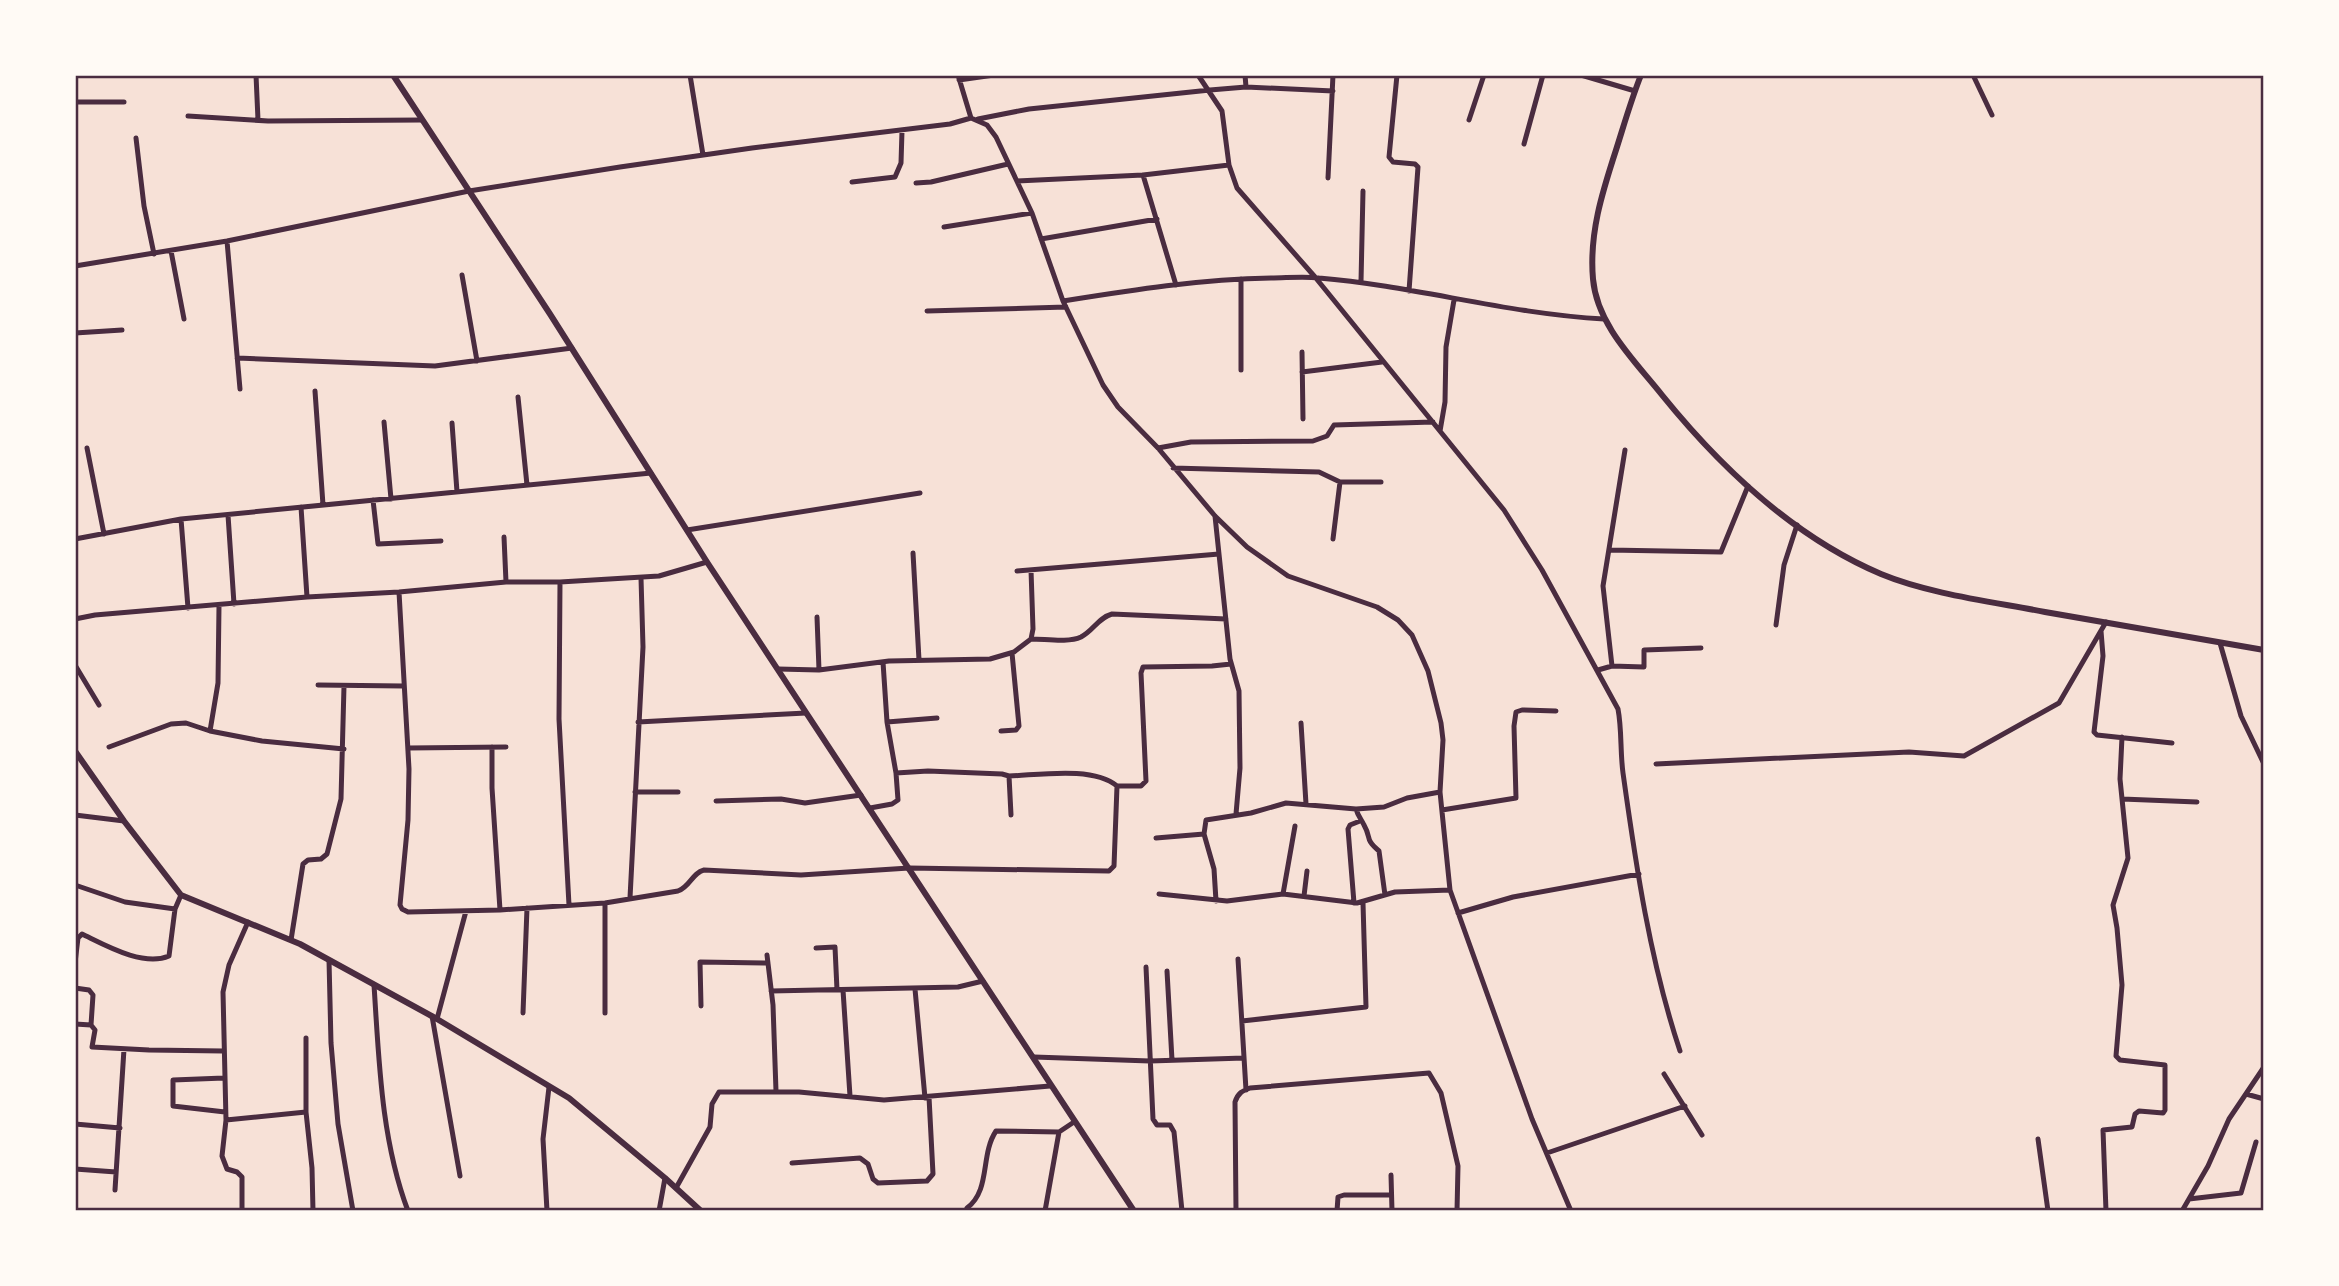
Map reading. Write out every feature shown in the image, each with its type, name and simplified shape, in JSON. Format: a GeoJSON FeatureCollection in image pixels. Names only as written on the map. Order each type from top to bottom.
{"type":"FeatureCollection","features":[{"type":"Feature","properties":{"kind":"street"},"geometry":{"type":"LineString","coordinates":[[256,75],[258,120]]}},
{"type":"Feature","properties":{"kind":"street"},"geometry":{"type":"LineString","coordinates":[[393,75],[572,348],[707,562],[1134,1211]]}},
{"type":"Feature","properties":{"kind":"street"},"geometry":{"type":"LineString","coordinates":[[690,75],[703,155]]}},
{"type":"Feature","properties":{"kind":"street"},"geometry":{"type":"LineString","coordinates":[[994,75],[958,78],[974,119],[987,125],[996,137],[1032,213],[1065,304],[1103,385],[1118,407],[1158,448],[1214,516],[1247,547],[1288,576],[1377,607],[1398,620],[1412,635],[1428,671],[1441,723],[1443,740],[1440,792],[1450,890],[1571,1211]]}},
{"type":"Feature","properties":{"kind":"street"},"geometry":{"type":"LineString","coordinates":[[1198,75],[1222,111],[1228,165],[1237,188],[1315,278],[1504,510],[1542,570],[1618,709],[1621,723],[1621,760],[1639,874],[1665,999],[1680,1051]]}},
{"type":"Feature","properties":{"kind":"street"},"geometry":{"type":"LineString","coordinates":[[1245,75],[1246,87]]}},
{"type":"Feature","properties":{"kind":"street"},"geometry":{"type":"LineString","coordinates":[[1328,178],[1333,75]]}},
{"type":"Feature","properties":{"kind":"street"},"geometry":{"type":"LineString","coordinates":[[1397,75],[1389,157],[1391,161],[1415,164],[1418,167],[1409,291]]}},
{"type":"Feature","properties":{"kind":"street"},"geometry":{"type":"LineString","coordinates":[[1469,120],[1484,75]]}},
{"type":"Feature","properties":{"kind":"street"},"geometry":{"type":"LineString","coordinates":[[1524,144],[1543,75]]}},
{"type":"Feature","properties":{"kind":"street"},"geometry":{"type":"LineString","coordinates":[[1581,75],[1635,91]]}},
{"type":"Feature","properties":{"kind":"street"},"geometry":{"type":"LineString","coordinates":[[1641,75],[1597,211],[1593,279],[1604,319],[1713,454],[1748,486],[1820,543],[1901,582],[1989,602],[2264,650]]}},
{"type":"Feature","properties":{"kind":"street"},"geometry":{"type":"LineString","coordinates":[[1973,75],[1992,115]]}},
{"type":"Feature","properties":{"kind":"street"},"geometry":{"type":"LineString","coordinates":[[75,266],[227,241],[469,191],[703,155],[950,124],[1029,109],[1246,87],[1333,91]]}},
{"type":"Feature","properties":{"kind":"street"},"geometry":{"type":"LineString","coordinates":[[75,102],[124,102]]}},
{"type":"Feature","properties":{"kind":"street"},"geometry":{"type":"LineString","coordinates":[[188,116],[258,120],[422,120]]}},
{"type":"Feature","properties":{"kind":"street"},"geometry":{"type":"LineString","coordinates":[[852,182],[895,177],[901,163],[902,131]]}},
{"type":"Feature","properties":{"kind":"street"},"geometry":{"type":"LineString","coordinates":[[136,138],[144,206],[154,254]]}},
{"type":"Feature","properties":{"kind":"street"},"geometry":{"type":"LineString","coordinates":[[916,183],[1008,164]]}},
{"type":"Feature","properties":{"kind":"street"},"geometry":{"type":"LineString","coordinates":[[1017,181],[1143,175],[1228,165]]}},
{"type":"Feature","properties":{"kind":"street"},"geometry":{"type":"LineString","coordinates":[[1143,175],[1176,285]]}},
{"type":"Feature","properties":{"kind":"street"},"geometry":{"type":"LineString","coordinates":[[1361,282],[1363,191]]}},
{"type":"Feature","properties":{"kind":"street"},"geometry":{"type":"LineString","coordinates":[[944,226],[1032,213]]}},
{"type":"Feature","properties":{"kind":"street"},"geometry":{"type":"LineString","coordinates":[[1041,239],[1157,219]]}},
{"type":"Feature","properties":{"kind":"street"},"geometry":{"type":"LineString","coordinates":[[227,241],[240,389]]}},
{"type":"Feature","properties":{"kind":"street"},"geometry":{"type":"LineString","coordinates":[[171,251],[184,319]]}},
{"type":"Feature","properties":{"kind":"street"},"geometry":{"type":"LineString","coordinates":[[462,275],[477,360]]}},
{"type":"Feature","properties":{"kind":"street"},"geometry":{"type":"LineString","coordinates":[[927,311],[1065,304],[1176,285],[1241,279],[1315,278],[1361,282],[1454,300],[1568,317],[1604,319]]}},
{"type":"Feature","properties":{"kind":"street"},"geometry":{"type":"LineString","coordinates":[[1241,279],[1241,370]]}},
{"type":"Feature","properties":{"kind":"street"},"geometry":{"type":"LineString","coordinates":[[1440,431],[1446,402],[1446,347],[1454,300]]}},
{"type":"Feature","properties":{"kind":"street"},"geometry":{"type":"LineString","coordinates":[[75,333],[122,330]]}},
{"type":"Feature","properties":{"kind":"street"},"geometry":{"type":"LineString","coordinates":[[237,358],[435,366],[572,348]]}},
{"type":"Feature","properties":{"kind":"street"},"geometry":{"type":"LineString","coordinates":[[1302,352],[1303,419]]}},
{"type":"Feature","properties":{"kind":"street"},"geometry":{"type":"LineString","coordinates":[[1302,372],[1382,362]]}},
{"type":"Feature","properties":{"kind":"street"},"geometry":{"type":"LineString","coordinates":[[316,391],[323,505]]}},
{"type":"Feature","properties":{"kind":"street"},"geometry":{"type":"LineString","coordinates":[[518,397],[527,485]]}},
{"type":"Feature","properties":{"kind":"street"},"geometry":{"type":"LineString","coordinates":[[384,422],[391,499]]}},
{"type":"Feature","properties":{"kind":"street"},"geometry":{"type":"LineString","coordinates":[[1158,448],[1191,442],[1313,441],[1327,436],[1334,425],[1433,422]]}},
{"type":"Feature","properties":{"kind":"street"},"geometry":{"type":"LineString","coordinates":[[452,423],[457,492]]}},
{"type":"Feature","properties":{"kind":"street"},"geometry":{"type":"LineString","coordinates":[[87,448],[104,534]]}},
{"type":"Feature","properties":{"kind":"street"},"geometry":{"type":"LineString","coordinates":[[1612,666],[1603,586],[1625,450]]}},
{"type":"Feature","properties":{"kind":"street"},"geometry":{"type":"LineString","coordinates":[[1173,468],[1319,472],[1340,482],[1381,482]]}},
{"type":"Feature","properties":{"kind":"street"},"geometry":{"type":"LineString","coordinates":[[75,539],[181,520],[651,473]]}},
{"type":"Feature","properties":{"kind":"street"},"geometry":{"type":"LineString","coordinates":[[1333,539],[1340,482]]}},
{"type":"Feature","properties":{"kind":"street"},"geometry":{"type":"LineString","coordinates":[[1609,551],[1721,552],[1748,486]]}},
{"type":"Feature","properties":{"kind":"street"},"geometry":{"type":"LineString","coordinates":[[687,530],[920,493]]}},
{"type":"Feature","properties":{"kind":"street"},"geometry":{"type":"LineString","coordinates":[[373,500],[378,544],[441,541]]}},
{"type":"Feature","properties":{"kind":"street"},"geometry":{"type":"LineString","coordinates":[[301,507],[307,597]]}},
{"type":"Feature","properties":{"kind":"street"},"geometry":{"type":"LineString","coordinates":[[228,515],[234,604]]}},
{"type":"Feature","properties":{"kind":"street"},"geometry":{"type":"LineString","coordinates":[[1214,516],[1231,664],[1239,691],[1240,768],[1236,814]]}},
{"type":"Feature","properties":{"kind":"street"},"geometry":{"type":"LineString","coordinates":[[181,520],[188,608]]}},
{"type":"Feature","properties":{"kind":"street"},"geometry":{"type":"LineString","coordinates":[[1776,625],[1784,565],[1797,525]]}},
{"type":"Feature","properties":{"kind":"street"},"geometry":{"type":"LineString","coordinates":[[503,537],[506,582]]}},
{"type":"Feature","properties":{"kind":"street"},"geometry":{"type":"LineString","coordinates":[[912,554],[919,660]]}},
{"type":"Feature","properties":{"kind":"street"},"geometry":{"type":"LineString","coordinates":[[1017,571],[1219,554]]}},
{"type":"Feature","properties":{"kind":"street"},"geometry":{"type":"LineString","coordinates":[[75,619],[506,582],[641,578],[659,576],[707,562]]}},
{"type":"Feature","properties":{"kind":"street"},"geometry":{"type":"LineString","coordinates":[[1031,570],[1031,639]]}},
{"type":"Feature","properties":{"kind":"street"},"geometry":{"type":"LineString","coordinates":[[630,898],[643,647],[641,578]]}},
{"type":"Feature","properties":{"kind":"street"},"geometry":{"type":"LineString","coordinates":[[559,582],[559,719],[569,905]]}},
{"type":"Feature","properties":{"kind":"street"},"geometry":{"type":"LineString","coordinates":[[399,593],[410,769],[400,905],[408,912],[500,910],[605,902],[684,888],[699,871],[704,870],[801,875],[909,868],[1109,871],[1114,866],[1117,786]]}},
{"type":"Feature","properties":{"kind":"street"},"geometry":{"type":"LineString","coordinates":[[211,731],[218,683],[219,606]]}},
{"type":"Feature","properties":{"kind":"street"},"geometry":{"type":"LineString","coordinates":[[778,669],[819,670],[883,662],[990,659],[1012,653],[1031,639],[1074,639],[1088,632],[1102,618],[1112,614],[1226,619]]}},
{"type":"Feature","properties":{"kind":"street"},"geometry":{"type":"LineString","coordinates":[[817,617],[819,670]]}},
{"type":"Feature","properties":{"kind":"street"},"geometry":{"type":"LineString","coordinates":[[1656,764],[1909,752],[1964,756],[2059,703],[2106,622]]}},
{"type":"Feature","properties":{"kind":"street"},"geometry":{"type":"LineString","coordinates":[[2101,631],[2103,656],[2093,729],[2097,735],[2172,743]]}},
{"type":"Feature","properties":{"kind":"street"},"geometry":{"type":"LineString","coordinates":[[2220,643],[2244,725],[2264,764]]}},
{"type":"Feature","properties":{"kind":"street"},"geometry":{"type":"LineString","coordinates":[[1598,670],[1612,666],[1644,667],[1644,650],[1701,648]]}},
{"type":"Feature","properties":{"kind":"street"},"geometry":{"type":"LineString","coordinates":[[1001,732],[1016,730],[1020,726],[1012,653]]}},
{"type":"Feature","properties":{"kind":"street"},"geometry":{"type":"LineString","coordinates":[[870,808],[898,800],[887,722],[883,662]]}},
{"type":"Feature","properties":{"kind":"street"},"geometry":{"type":"LineString","coordinates":[[896,773],[928,771],[1009,776],[1073,773],[1109,779],[1117,786],[1141,786],[1146,781],[1141,673],[1143,667],[1231,664]]}},
{"type":"Feature","properties":{"kind":"street"},"geometry":{"type":"LineString","coordinates":[[75,665],[99,705]]}},
{"type":"Feature","properties":{"kind":"street"},"geometry":{"type":"LineString","coordinates":[[318,685],[403,686]]}},
{"type":"Feature","properties":{"kind":"street"},"geometry":{"type":"LineString","coordinates":[[290,940],[303,864],[327,855],[336,824],[341,799],[344,749],[344,686]]}},
{"type":"Feature","properties":{"kind":"street"},"geometry":{"type":"LineString","coordinates":[[1442,810],[1516,798],[1516,712],[1556,711]]}},
{"type":"Feature","properties":{"kind":"street"},"geometry":{"type":"LineString","coordinates":[[638,722],[806,713]]}},
{"type":"Feature","properties":{"kind":"street"},"geometry":{"type":"LineString","coordinates":[[887,722],[937,718]]}},
{"type":"Feature","properties":{"kind":"street"},"geometry":{"type":"LineString","coordinates":[[109,747],[180,723],[262,741],[344,749]]}},
{"type":"Feature","properties":{"kind":"street"},"geometry":{"type":"LineString","coordinates":[[1301,723],[1306,804]]}},
{"type":"Feature","properties":{"kind":"street"},"geometry":{"type":"LineString","coordinates":[[2106,1211],[2103,1130],[2132,1127],[2139,1111],[2162,1114],[2165,1110],[2165,1065],[2120,1060],[2116,1056],[2122,991],[2113,905],[2128,858],[2120,779],[2122,737]]}},
{"type":"Feature","properties":{"kind":"street"},"geometry":{"type":"LineString","coordinates":[[492,747],[500,910]]}},
{"type":"Feature","properties":{"kind":"street"},"geometry":{"type":"LineString","coordinates":[[408,748],[506,747]]}},
{"type":"Feature","properties":{"kind":"street"},"geometry":{"type":"LineString","coordinates":[[75,751],[181,895],[290,940],[330,960],[435,1017],[569,1098],[701,1211]]}},
{"type":"Feature","properties":{"kind":"street"},"geometry":{"type":"LineString","coordinates":[[1009,776],[1011,815]]}},
{"type":"Feature","properties":{"kind":"street"},"geometry":{"type":"LineString","coordinates":[[635,792],[678,792]]}},
{"type":"Feature","properties":{"kind":"street"},"geometry":{"type":"LineString","coordinates":[[1216,901],[1214,869],[1204,834],[1206,820],[1251,813],[1286,803],[1356,809],[1384,807],[1407,798],[1440,792]]}},
{"type":"Feature","properties":{"kind":"street"},"geometry":{"type":"LineString","coordinates":[[716,801],[781,799],[805,803],[861,795]]}},
{"type":"Feature","properties":{"kind":"street"},"geometry":{"type":"LineString","coordinates":[[2122,799],[2197,802]]}},
{"type":"Feature","properties":{"kind":"street"},"geometry":{"type":"LineString","coordinates":[[1356,809],[1369,843],[1380,854],[1384,895]]}},
{"type":"Feature","properties":{"kind":"street"},"geometry":{"type":"LineString","coordinates":[[75,815],[124,821]]}},
{"type":"Feature","properties":{"kind":"street"},"geometry":{"type":"LineString","coordinates":[[1354,903],[1348,829],[1350,825],[1360,821]]}},
{"type":"Feature","properties":{"kind":"street"},"geometry":{"type":"LineString","coordinates":[[1283,894],[1295,827]]}},
{"type":"Feature","properties":{"kind":"street"},"geometry":{"type":"LineString","coordinates":[[1156,838],[1204,834]]}},
{"type":"Feature","properties":{"kind":"street"},"geometry":{"type":"LineString","coordinates":[[1304,896],[1307,871]]}},
{"type":"Feature","properties":{"kind":"street"},"geometry":{"type":"LineString","coordinates":[[1458,913],[1513,897],[1639,874]]}},
{"type":"Feature","properties":{"kind":"street"},"geometry":{"type":"LineString","coordinates":[[75,885],[125,902],[174,909]]}},
{"type":"Feature","properties":{"kind":"street"},"geometry":{"type":"LineString","coordinates":[[1159,894],[1216,901],[1283,894],[1363,903],[1401,891],[1450,890]]}},
{"type":"Feature","properties":{"kind":"street"},"geometry":{"type":"LineString","coordinates":[[75,963],[78,938],[82,934],[124,954],[153,958],[169,956],[174,909],[181,895]]}},
{"type":"Feature","properties":{"kind":"street"},"geometry":{"type":"LineString","coordinates":[[605,902],[605,1013]]}},
{"type":"Feature","properties":{"kind":"street"},"geometry":{"type":"LineString","coordinates":[[1242,1021],[1366,1007],[1363,903]]}},
{"type":"Feature","properties":{"kind":"street"},"geometry":{"type":"LineString","coordinates":[[523,1013],[527,908]]}},
{"type":"Feature","properties":{"kind":"street"},"geometry":{"type":"LineString","coordinates":[[460,1176],[435,1017],[466,911]]}},
{"type":"Feature","properties":{"kind":"street"},"geometry":{"type":"LineString","coordinates":[[242,1211],[242,1177],[227,1169],[222,1156],[226,1120],[223,992],[229,965],[248,922]]}},
{"type":"Feature","properties":{"kind":"street"},"geometry":{"type":"LineString","coordinates":[[816,948],[835,947],[850,1096]]}},
{"type":"Feature","properties":{"kind":"street"},"geometry":{"type":"LineString","coordinates":[[766,954],[771,991],[776,1091]]}},
{"type":"Feature","properties":{"kind":"street"},"geometry":{"type":"LineString","coordinates":[[1238,958],[1246,1090]]}},
{"type":"Feature","properties":{"kind":"street"},"geometry":{"type":"LineString","coordinates":[[330,960],[331,1043],[338,1124],[353,1211]]}},
{"type":"Feature","properties":{"kind":"street"},"geometry":{"type":"LineString","coordinates":[[701,1006],[700,962],[768,964]]}},
{"type":"Feature","properties":{"kind":"street"},"geometry":{"type":"LineString","coordinates":[[1146,967],[1153,1119],[1157,1125],[1170,1125],[1174,1132],[1182,1211]]}},
{"type":"Feature","properties":{"kind":"street"},"geometry":{"type":"LineString","coordinates":[[1167,971],[1172,1060]]}},
{"type":"Feature","properties":{"kind":"street"},"geometry":{"type":"LineString","coordinates":[[771,991],[958,987],[983,981]]}},
{"type":"Feature","properties":{"kind":"street"},"geometry":{"type":"LineString","coordinates":[[374,985],[380,1074],[391,1154],[398,1186],[408,1211]]}},
{"type":"Feature","properties":{"kind":"street"},"geometry":{"type":"LineString","coordinates":[[75,988],[89,990],[93,995],[91,1025],[95,1030],[92,1047],[223,1051]]}},
{"type":"Feature","properties":{"kind":"street"},"geometry":{"type":"LineString","coordinates":[[792,1163],[860,1158],[868,1164],[873,1179],[878,1182],[927,1181],[933,1174],[915,989]]}},
{"type":"Feature","properties":{"kind":"street"},"geometry":{"type":"LineString","coordinates":[[75,1024],[91,1025]]}},
{"type":"Feature","properties":{"kind":"street"},"geometry":{"type":"LineString","coordinates":[[306,1038],[306,1112],[313,1211]]}},
{"type":"Feature","properties":{"kind":"street"},"geometry":{"type":"LineString","coordinates":[[115,1190],[124,1049]]}},
{"type":"Feature","properties":{"kind":"street"},"geometry":{"type":"LineString","coordinates":[[1034,1058],[1244,1058]]}},
{"type":"Feature","properties":{"kind":"street"},"geometry":{"type":"LineString","coordinates":[[2182,1211],[2208,1166],[2229,1119],[2264,1067]]}},
{"type":"Feature","properties":{"kind":"street"},"geometry":{"type":"LineString","coordinates":[[1236,1211],[1237,1095],[1246,1090],[1429,1073],[1441,1093],[1458,1166],[1457,1211]]}},
{"type":"Feature","properties":{"kind":"street"},"geometry":{"type":"LineString","coordinates":[[1664,1074],[1702,1135]]}},
{"type":"Feature","properties":{"kind":"street"},"geometry":{"type":"LineString","coordinates":[[224,1078],[173,1080],[173,1106],[225,1112]]}},
{"type":"Feature","properties":{"kind":"street"},"geometry":{"type":"LineString","coordinates":[[676,1188],[710,1127],[715,1096],[719,1092],[776,1091],[884,1100],[1050,1086]]}},
{"type":"Feature","properties":{"kind":"street"},"geometry":{"type":"LineString","coordinates":[[547,1211],[543,1139],[549,1087]]}},
{"type":"Feature","properties":{"kind":"street"},"geometry":{"type":"LineString","coordinates":[[2246,1094],[2264,1098]]}},
{"type":"Feature","properties":{"kind":"street"},"geometry":{"type":"LineString","coordinates":[[1547,1153],[1685,1106]]}},
{"type":"Feature","properties":{"kind":"street"},"geometry":{"type":"LineString","coordinates":[[226,1120],[306,1112]]}},
{"type":"Feature","properties":{"kind":"street"},"geometry":{"type":"LineString","coordinates":[[967,1208],[980,1194],[990,1143],[996,1131],[1059,1132],[1074,1122]]}},
{"type":"Feature","properties":{"kind":"street"},"geometry":{"type":"LineString","coordinates":[[75,1124],[120,1128]]}},
{"type":"Feature","properties":{"kind":"street"},"geometry":{"type":"LineString","coordinates":[[1045,1211],[1059,1132]]}},
{"type":"Feature","properties":{"kind":"street"},"geometry":{"type":"LineString","coordinates":[[2038,1139],[2048,1211]]}},
{"type":"Feature","properties":{"kind":"street"},"geometry":{"type":"LineString","coordinates":[[2189,1199],[2241,1193],[2256,1142]]}},
{"type":"Feature","properties":{"kind":"street"},"geometry":{"type":"LineString","coordinates":[[75,1169],[116,1172]]}},
{"type":"Feature","properties":{"kind":"street"},"geometry":{"type":"LineString","coordinates":[[1391,1175],[1392,1211]]}},
{"type":"Feature","properties":{"kind":"street"},"geometry":{"type":"LineString","coordinates":[[659,1211],[665,1178]]}},
{"type":"Feature","properties":{"kind":"street"},"geometry":{"type":"LineString","coordinates":[[1337,1211],[1338,1197],[1344,1195],[1391,1195]]}}]}
